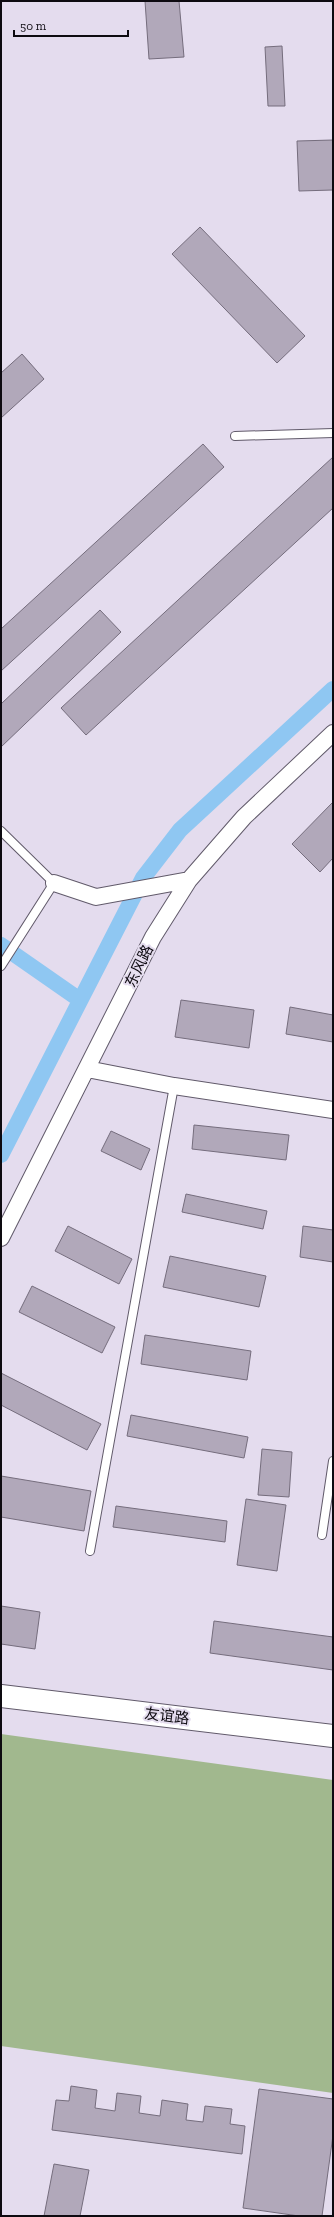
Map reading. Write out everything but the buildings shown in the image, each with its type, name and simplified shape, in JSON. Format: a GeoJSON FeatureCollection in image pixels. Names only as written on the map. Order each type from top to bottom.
{"type":"FeatureCollection","features":[{"type":"Feature","properties":{"kind":"street","name":"东风路"},"geometry":{"type":"LineString","coordinates":[[1,1238],[153,937],[189,880],[244,818],[333,733]]}},
{"type":"Feature","properties":{"kind":"street"},"geometry":{"type":"LineString","coordinates":[[54,883],[96,897],[189,880]]}},
{"type":"Feature","properties":{"kind":"street"},"geometry":{"type":"LineString","coordinates":[[87,1069],[174,1086],[333,1110]]}},
{"type":"Feature","properties":{"kind":"street","name":"友谊路"},"geometry":{"type":"LineString","coordinates":[[1,1696],[333,1736]]}},
{"type":"Feature","properties":{"kind":"lane"},"geometry":{"type":"LineString","coordinates":[[235,436],[333,433]]}},
{"type":"Feature","properties":{"kind":"lane"},"geometry":{"type":"LineString","coordinates":[[1,831],[54,883],[1,966]]}},
{"type":"Feature","properties":{"kind":"lane"},"geometry":{"type":"LineString","coordinates":[[90,1551],[174,1086]]}},
{"type":"Feature","properties":{"kind":"lane"},"geometry":{"type":"LineString","coordinates":[[322,1534],[333,1461]]}},
{"type":"Feature","properties":{"kind":"green space"},"geometry":{"type":"Polygon","coordinates":[[[1,1734],[333,1780],[333,2093],[1,2046],[1,1734]]]}},
{"type":"Feature","properties":{"kind":"waterway"},"geometry":{"type":"LineString","coordinates":[[1,1155],[143,878],[180,830],[333,689]]}},
{"type":"Feature","properties":{"kind":"waterway"},"geometry":{"type":"LineString","coordinates":[[1,945],[80,1000]]}}]}
